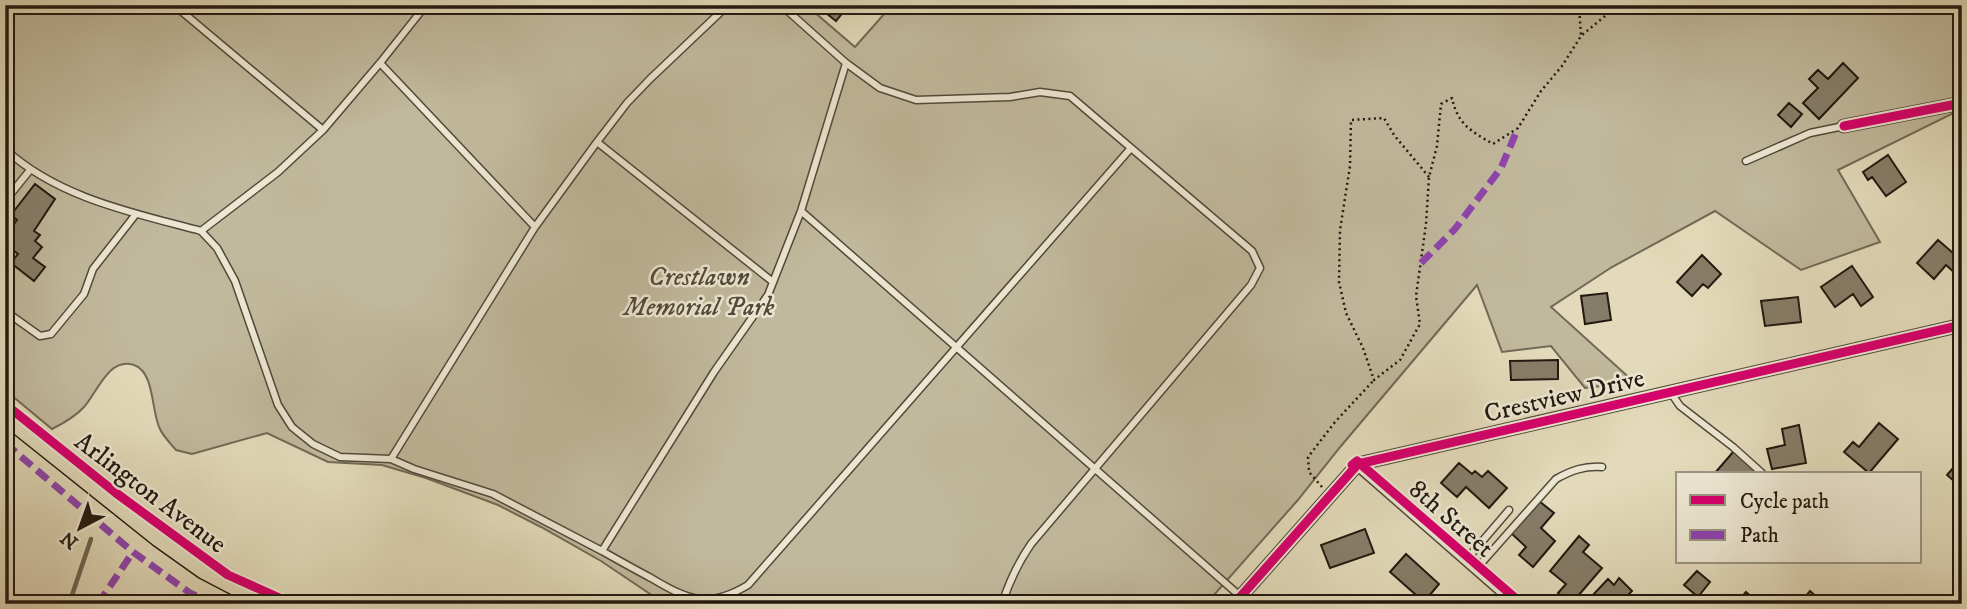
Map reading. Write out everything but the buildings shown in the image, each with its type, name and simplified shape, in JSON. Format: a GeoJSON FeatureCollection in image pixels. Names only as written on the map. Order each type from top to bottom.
{"type":"FeatureCollection","features":[{"type":"Feature","properties":{"kind":"main road","name":"Arlington Avenue"},"geometry":{"type":"LineString","coordinates":[[5,414],[159,537],[204,569],[271,604]]}},
{"type":"Feature","properties":{"kind":"street"},"geometry":{"type":"LineString","coordinates":[[1844,126],[1962,103]]}},
{"type":"Feature","properties":{"kind":"street","name":"Crestview Drive"},"geometry":{"type":"LineString","coordinates":[[1358,464],[1962,325]]}},
{"type":"Feature","properties":{"kind":"street"},"geometry":{"type":"LineString","coordinates":[[1237,600],[1326,491],[1358,464]]}},
{"type":"Feature","properties":{"kind":"street","name":"8th Street"},"geometry":{"type":"LineString","coordinates":[[1358,464],[1518,604]]}},
{"type":"Feature","properties":{"kind":"lane"},"geometry":{"type":"LineString","coordinates":[[174,5],[323,130]]}},
{"type":"Feature","properties":{"kind":"lane"},"geometry":{"type":"LineString","coordinates":[[201,232],[278,172],[323,130],[426,5]]}},
{"type":"Feature","properties":{"kind":"lane"},"geometry":{"type":"LineString","coordinates":[[391,459],[535,227],[597,142],[627,103],[727,5]]}},
{"type":"Feature","properties":{"kind":"lane"},"geometry":{"type":"LineString","coordinates":[[781,5],[846,63],[880,88],[916,100],[1010,97],[1040,92],[1070,96],[1252,251],[1260,268],[1251,285],[1031,544],[1018,564],[1002,604]]}},
{"type":"Feature","properties":{"kind":"lane"},"geometry":{"type":"LineString","coordinates":[[380,63],[535,227]]}},
{"type":"Feature","properties":{"kind":"lane"},"geometry":{"type":"LineString","coordinates":[[602,551],[714,372],[768,295],[801,211],[846,63]]}},
{"type":"Feature","properties":{"kind":"lane"},"geometry":{"type":"LineString","coordinates":[[1746,161],[1810,133],[1844,126]]}},
{"type":"Feature","properties":{"kind":"lane"},"geometry":{"type":"LineString","coordinates":[[597,142],[774,282]]}},
{"type":"Feature","properties":{"kind":"lane"},"geometry":{"type":"LineString","coordinates":[[6,152],[30,170],[69,191],[201,232],[217,248],[235,281],[278,405],[292,427],[313,444],[340,457],[391,459],[492,494],[684,597],[708,601],[731,596],[748,585],[1131,148]]}},
{"type":"Feature","properties":{"kind":"lane"},"geometry":{"type":"LineString","coordinates":[[5,201],[30,170]]}},
{"type":"Feature","properties":{"kind":"lane"},"geometry":{"type":"LineString","coordinates":[[801,211],[1094,468],[1237,600]]}},
{"type":"Feature","properties":{"kind":"lane"},"geometry":{"type":"LineString","coordinates":[[5,311],[40,336],[51,334],[84,294],[93,269],[136,214]]}},
{"type":"Feature","properties":{"kind":"lane"},"geometry":{"type":"LineString","coordinates":[[1670,392],[1679,406],[1761,472]]}},
{"type":"Feature","properties":{"kind":"lane"},"geometry":{"type":"LineString","coordinates":[[1472,564],[1556,479],[1585,466],[1602,467]]}},
{"type":"Feature","properties":{"kind":"lane"},"geometry":{"type":"LineString","coordinates":[[1472,564],[1509,510]]}},
{"type":"Feature","properties":{"kind":"path"},"geometry":{"type":"LineString","coordinates":[[1579,5],[1581,36]]}},
{"type":"Feature","properties":{"kind":"path"},"geometry":{"type":"LineString","coordinates":[[1326,491],[1309,472],[1308,457],[1335,422],[1374,380],[1400,360],[1420,324],[1416,296],[1426,224],[1429,177],[1437,146],[1441,104],[1452,98],[1455,113],[1468,130],[1493,144],[1518,128],[1581,36],[1611,11],[1623,5]]}},
{"type":"Feature","properties":{"kind":"path"},"geometry":{"type":"LineString","coordinates":[[1374,380],[1363,348],[1346,313],[1339,282],[1340,230],[1350,166],[1351,120],[1384,118],[1394,135],[1429,177]]}},
{"type":"Feature","properties":{"kind":"green space","name":"Crestlawn Memorial Park"},"geometry":{"type":"Polygon","coordinates":[[[5,5],[806,5],[855,47],[892,5],[1962,5],[1962,109],[1838,170],[1880,242],[1801,270],[1715,211],[1612,267],[1551,307],[1634,382],[1585,388],[1551,346],[1502,352],[1477,285],[1297,501],[1206,604],[665,604],[601,561],[541,527],[498,505],[426,478],[382,465],[328,462],[267,433],[192,454],[176,450],[157,422],[146,376],[134,365],[117,366],[104,377],[81,411],[52,429],[5,390],[5,5]]]}},
{"type":"Feature","properties":{"kind":"waterway"},"geometry":{"type":"LineString","coordinates":[[69,604],[91,539]]}},
{"type":"Feature","properties":{"kind":"marked path"},"geometry":{"type":"LineString","coordinates":[[1421,263],[1455,229],[1501,168],[1518,128]]}},
{"type":"Feature","properties":{"kind":"marked path"},"geometry":{"type":"LineString","coordinates":[[5,443],[133,552],[190,593],[213,604]]}},
{"type":"Feature","properties":{"kind":"marked path"},"geometry":{"type":"LineString","coordinates":[[98,604],[133,552]]}},
{"type":"Feature","properties":{"kind":"cycle path"},"geometry":{"type":"LineString","coordinates":[[1844,126],[1962,103]]}},
{"type":"Feature","properties":{"kind":"cycle path"},"geometry":{"type":"LineString","coordinates":[[1234,604],[1358,464],[1962,325]]}},
{"type":"Feature","properties":{"kind":"cycle path"},"geometry":{"type":"LineString","coordinates":[[5,404],[116,493],[228,575],[293,604]]}},
{"type":"Feature","properties":{"kind":"cycle path"},"geometry":{"type":"LineString","coordinates":[[1352,465],[1357,461],[1522,604]]}}]}
